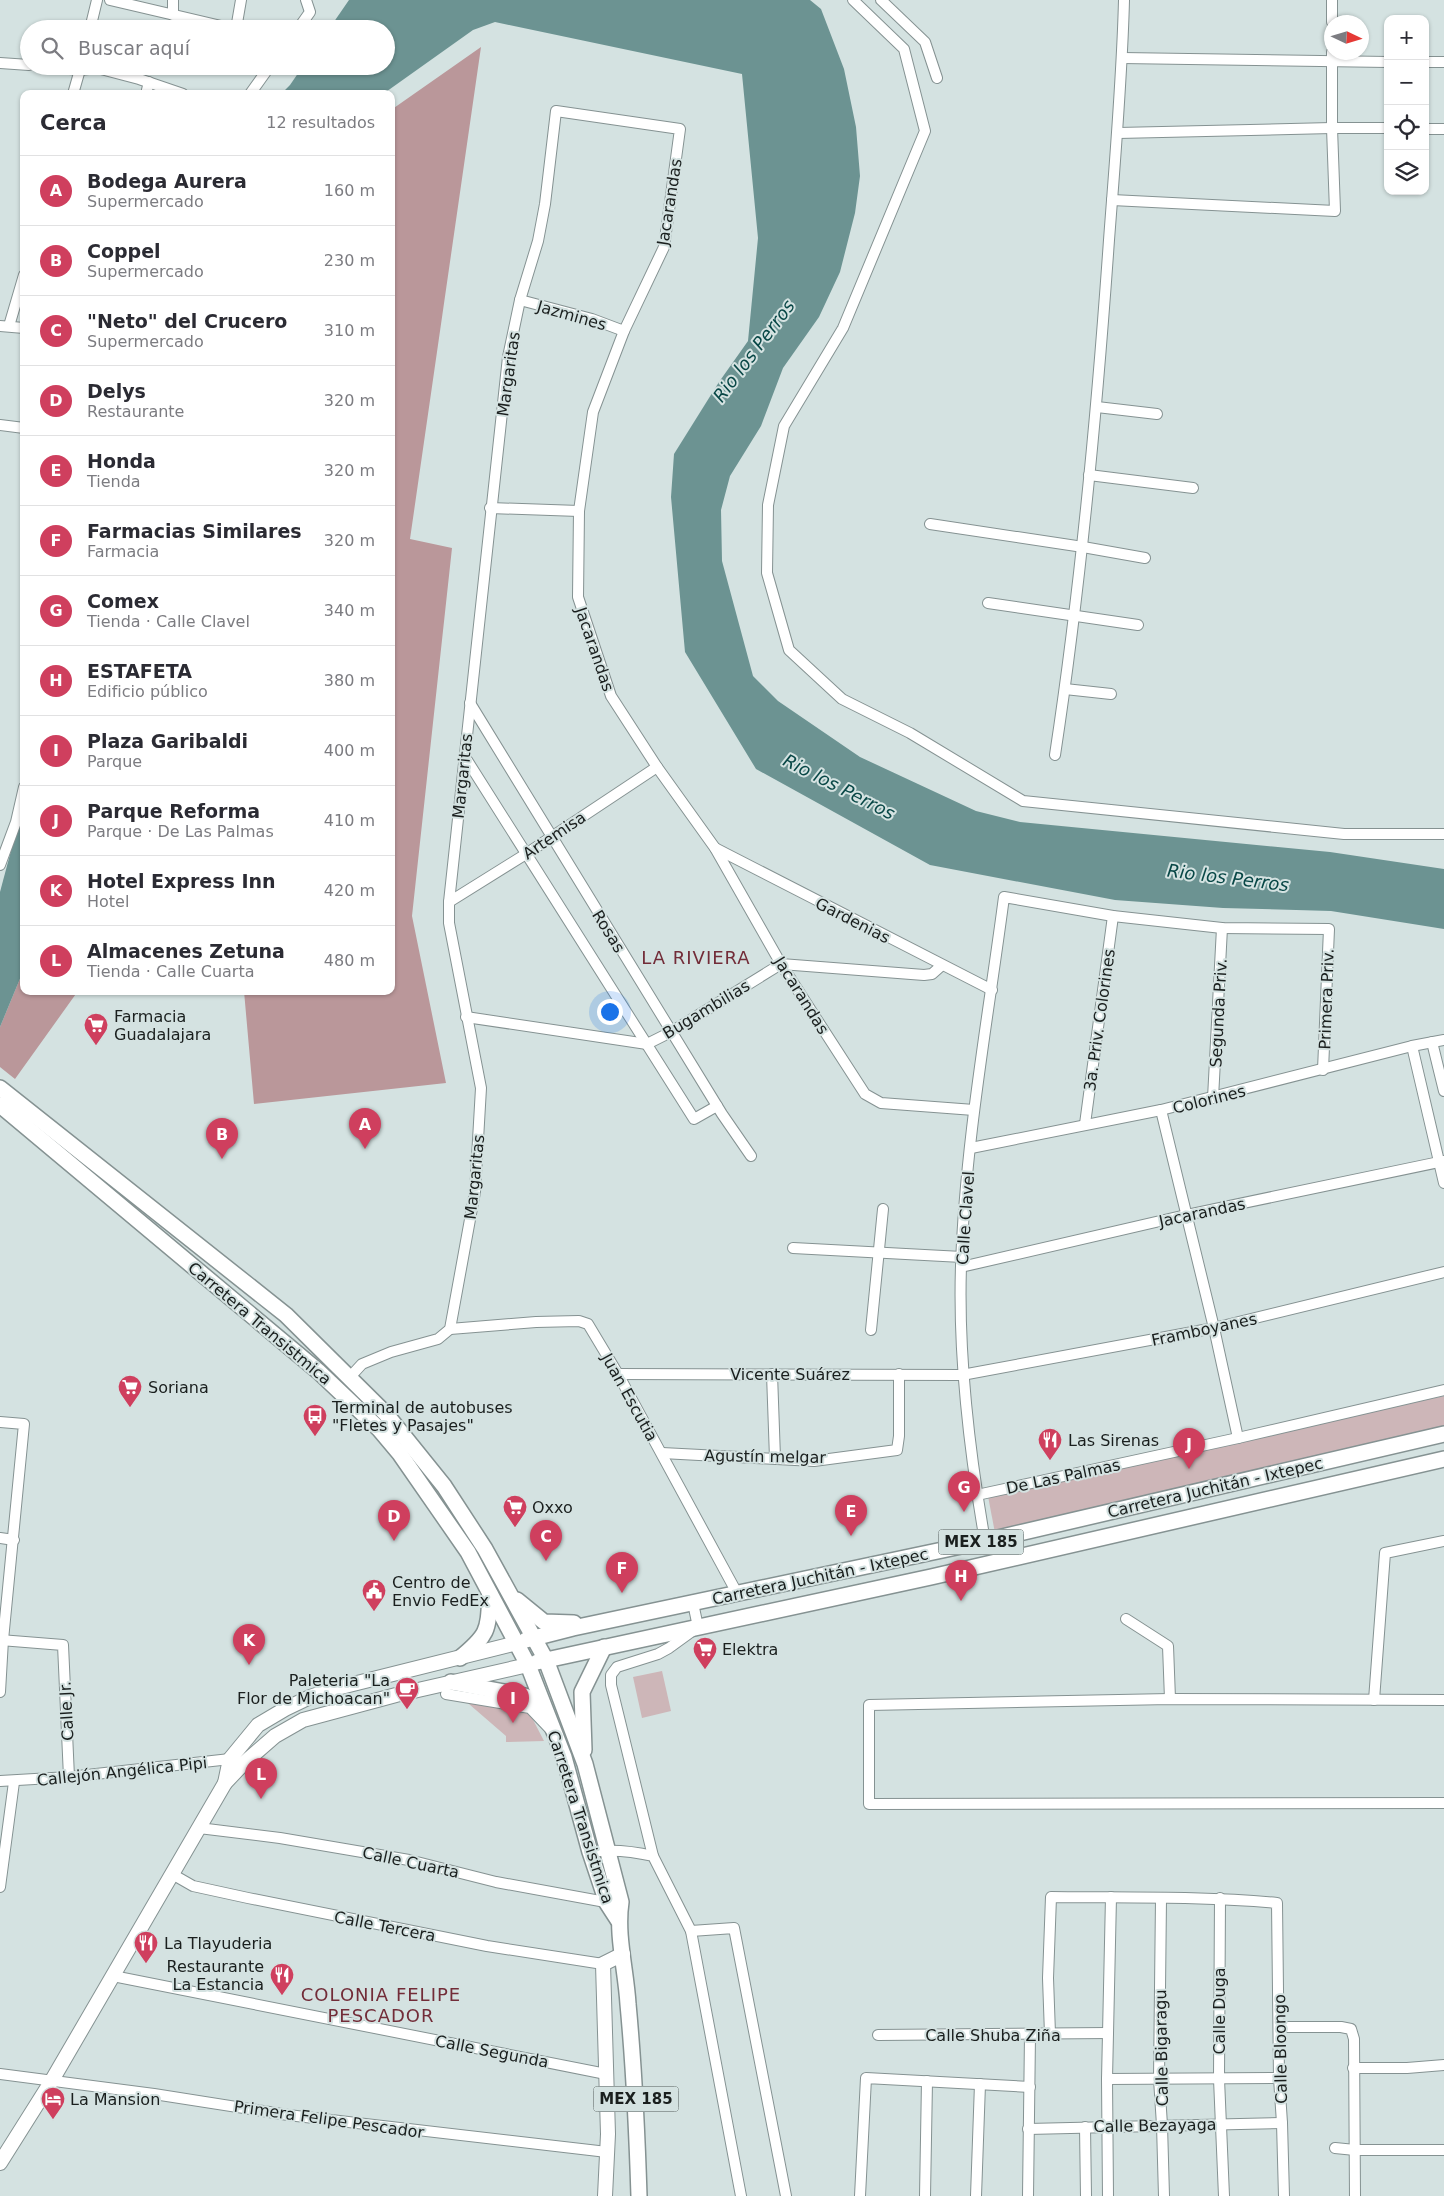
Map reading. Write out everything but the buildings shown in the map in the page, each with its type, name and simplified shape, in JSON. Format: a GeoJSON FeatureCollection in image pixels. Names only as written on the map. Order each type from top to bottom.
{"type":"FeatureCollection","features":[{"type":"Feature","properties":{"kind":"main road","name":"Carretera Transistmica"},"geometry":{"type":"LineString","coordinates":[[1,1089],[286,1315],[386,1414],[444,1486],[485,1549],[546,1660],[585,1764],[608,1850],[623,1954]]}},
{"type":"Feature","properties":{"kind":"main road","name":"Carretera Transistmica"},"geometry":{"type":"LineString","coordinates":[[3,1113],[318,1371],[379,1429],[411,1470],[468,1552],[528,1664],[564,1757],[590,1852],[614,1902]]}},
{"type":"Feature","properties":{"kind":"main road","name":"Carretera Juchitán - Ixtepec"},"geometry":{"type":"LineString","coordinates":[[517,1643],[595,1623],[985,1541],[1444,1434]]}},
{"type":"Feature","properties":{"kind":"main road","name":"Carretera Juchitán - Ixtepec"},"geometry":{"type":"LineString","coordinates":[[528,1664],[921,1580],[1444,1459]]}},
{"type":"Feature","properties":{"kind":"main road"},"geometry":{"type":"LineString","coordinates":[[460,1658],[481,1640],[488,1627],[490,1593]]}},
{"type":"Feature","properties":{"kind":"main road"},"geometry":{"type":"LineString","coordinates":[[511,1596],[544,1622],[595,1623]]}},
{"type":"Feature","properties":{"kind":"main road"},"geometry":{"type":"LineString","coordinates":[[585,1764],[582,1692],[604,1647]]}},
{"type":"Feature","properties":{"kind":"main road"},"geometry":{"type":"LineString","coordinates":[[448,1688],[525,1696],[547,1715]]}},
{"type":"Feature","properties":{"kind":"main road","name":"MEX 185"},"geometry":{"type":"LineString","coordinates":[[623,1954],[636,2108],[639,2196]]}},
{"type":"Feature","properties":{"kind":"street"},"geometry":{"type":"LineString","coordinates":[[92,20],[97,0]]}},
{"type":"Feature","properties":{"kind":"street"},"geometry":{"type":"LineString","coordinates":[[110,0],[194,20]]}},
{"type":"Feature","properties":{"kind":"street"},"geometry":{"type":"LineString","coordinates":[[172,15],[173,0]]}},
{"type":"Feature","properties":{"kind":"street"},"geometry":{"type":"LineString","coordinates":[[237,20],[241,0]]}},
{"type":"Feature","properties":{"kind":"street"},"geometry":{"type":"LineString","coordinates":[[304,20],[310,12],[306,0]]}},
{"type":"Feature","properties":{"kind":"street"},"geometry":{"type":"LineString","coordinates":[[853,0],[904,49],[925,131],[843,328],[784,426],[768,505],[766,573],[789,650],[842,698],[910,733],[1023,801],[1344,834],[1444,834]]}},
{"type":"Feature","properties":{"kind":"street"},"geometry":{"type":"LineString","coordinates":[[881,0],[925,42],[937,78]]}},
{"type":"Feature","properties":{"kind":"street"},"geometry":{"type":"LineString","coordinates":[[1055,755],[1075,616],[1097,407],[1118,133],[1124,0]]}},
{"type":"Feature","properties":{"kind":"street"},"geometry":{"type":"LineString","coordinates":[[1332,0],[1332,15]]}},
{"type":"Feature","properties":{"kind":"street"},"geometry":{"type":"LineString","coordinates":[[1122,58],[1324,57]]}},
{"type":"Feature","properties":{"kind":"street"},"geometry":{"type":"LineString","coordinates":[[1112,200],[1335,211],[1332,60]]}},
{"type":"Feature","properties":{"kind":"street"},"geometry":{"type":"LineString","coordinates":[[1366,60],[1384,62]]}},
{"type":"Feature","properties":{"kind":"street"},"geometry":{"type":"LineString","coordinates":[[1429,62],[1444,62]]}},
{"type":"Feature","properties":{"kind":"street"},"geometry":{"type":"LineString","coordinates":[[0,63],[20,64]]}},
{"type":"Feature","properties":{"kind":"street"},"geometry":{"type":"LineString","coordinates":[[74,90],[78,75]]}},
{"type":"Feature","properties":{"kind":"street"},"geometry":{"type":"LineString","coordinates":[[123,75],[172,90]]}},
{"type":"Feature","properties":{"kind":"street"},"geometry":{"type":"LineString","coordinates":[[253,90],[264,75]]}},
{"type":"Feature","properties":{"kind":"street"},"geometry":{"type":"LineString","coordinates":[[147,90],[149,82]]}},
{"type":"Feature","properties":{"kind":"street","name":"Margaritas"},"geometry":{"type":"LineString","coordinates":[[450,1329],[475,1192],[482,1088],[466,1017],[449,924],[449,902],[490,508],[508,357],[520,300],[538,241],[556,111]]}},
{"type":"Feature","properties":{"kind":"street","name":"Jacarandas"},"geometry":{"type":"LineString","coordinates":[[556,111],[680,129],[664,247],[624,330],[593,412],[579,511],[578,597],[590,639],[611,696],[657,767],[716,848],[781,964],[866,1094],[881,1103],[974,1110]]}},
{"type":"Feature","properties":{"kind":"street"},"geometry":{"type":"LineString","coordinates":[[1118,133],[1384,128]]}},
{"type":"Feature","properties":{"kind":"street"},"geometry":{"type":"LineString","coordinates":[[1429,129],[1444,129]]}},
{"type":"Feature","properties":{"kind":"street"},"geometry":{"type":"LineString","coordinates":[[20,286],[5,326],[20,328]]}},
{"type":"Feature","properties":{"kind":"street","name":"Jazmines"},"geometry":{"type":"LineString","coordinates":[[520,300],[592,319],[624,330]]}},
{"type":"Feature","properties":{"kind":"street"},"geometry":{"type":"LineString","coordinates":[[1097,407],[1158,414]]}},
{"type":"Feature","properties":{"kind":"street"},"geometry":{"type":"LineString","coordinates":[[0,426],[20,428]]}},
{"type":"Feature","properties":{"kind":"street"},"geometry":{"type":"LineString","coordinates":[[1089,475],[1193,488]]}},
{"type":"Feature","properties":{"kind":"street"},"geometry":{"type":"LineString","coordinates":[[490,508],[579,511]]}},
{"type":"Feature","properties":{"kind":"street"},"geometry":{"type":"LineString","coordinates":[[930,524],[1145,558]]}},
{"type":"Feature","properties":{"kind":"street"},"geometry":{"type":"LineString","coordinates":[[988,603],[1138,625]]}},
{"type":"Feature","properties":{"kind":"street"},"geometry":{"type":"LineString","coordinates":[[1065,689],[1111,694]]}},
{"type":"Feature","properties":{"kind":"street","name":"Rosas"},"geometry":{"type":"LineString","coordinates":[[470,703],[717,1106],[752,1156]]}},
{"type":"Feature","properties":{"kind":"street","name":"Rosas"},"geometry":{"type":"LineString","coordinates":[[465,757],[694,1119],[717,1106]]}},
{"type":"Feature","properties":{"kind":"street","name":"Artemisa"},"geometry":{"type":"LineString","coordinates":[[449,902],[526,854],[657,767]]}},
{"type":"Feature","properties":{"kind":"street"},"geometry":{"type":"LineString","coordinates":[[0,865],[16,822],[20,804]]}},
{"type":"Feature","properties":{"kind":"street","name":"Gardenias"},"geometry":{"type":"LineString","coordinates":[[716,848],[941,966],[992,990]]}},
{"type":"Feature","properties":{"kind":"street","name":"Calle Clavel"},"geometry":{"type":"LineString","coordinates":[[985,1541],[962,1375],[961,1262],[974,1110],[1004,897],[1113,916]]}},
{"type":"Feature","properties":{"kind":"street"},"geometry":{"type":"LineString","coordinates":[[1113,916],[1222,928]]}},
{"type":"Feature","properties":{"kind":"street","name":"3a. Priv. Colorines"},"geometry":{"type":"LineString","coordinates":[[1084,1124],[1113,916]]}},
{"type":"Feature","properties":{"kind":"street","name":"Primera Priv."},"geometry":{"type":"LineString","coordinates":[[1222,928],[1329,929],[1323,1070]]}},
{"type":"Feature","properties":{"kind":"street","name":"Segunda Priv."},"geometry":{"type":"LineString","coordinates":[[1213,1098],[1222,928]]}},
{"type":"Feature","properties":{"kind":"street"},"geometry":{"type":"LineString","coordinates":[[781,964],[924,975],[932,974],[941,966]]}},
{"type":"Feature","properties":{"kind":"street","name":"Bugambilias"},"geometry":{"type":"LineString","coordinates":[[466,1017],[647,1044],[672,1032],[781,964]]}},
{"type":"Feature","properties":{"kind":"street","name":"Colorines"},"geometry":{"type":"LineString","coordinates":[[971,1148],[1162,1110],[1412,1046],[1444,1040]]}},
{"type":"Feature","properties":{"kind":"street"},"geometry":{"type":"LineString","coordinates":[[1432,1042],[1444,1091]]}},
{"type":"Feature","properties":{"kind":"street"},"geometry":{"type":"LineString","coordinates":[[1412,1046],[1442,1162],[1444,1183]]}},
{"type":"Feature","properties":{"kind":"street"},"geometry":{"type":"LineString","coordinates":[[1162,1110],[1238,1438]]}},
{"type":"Feature","properties":{"kind":"street","name":"Jacarandas"},"geometry":{"type":"LineString","coordinates":[[793,1248],[879,1252],[961,1262],[1442,1162]]}},
{"type":"Feature","properties":{"kind":"street"},"geometry":{"type":"LineString","coordinates":[[871,1330],[883,1209]]}},
{"type":"Feature","properties":{"kind":"street","name":"Framboyanes"},"geometry":{"type":"LineString","coordinates":[[962,1375],[1214,1328],[1444,1272]]}},
{"type":"Feature","properties":{"kind":"street","name":"Juan Escutia"},"geometry":{"type":"LineString","coordinates":[[450,1329],[536,1322],[582,1322],[590,1326],[737,1593]]}},
{"type":"Feature","properties":{"kind":"street"},"geometry":{"type":"LineString","coordinates":[[350,1377],[362,1364],[391,1352],[438,1339],[450,1329]]}},
{"type":"Feature","properties":{"kind":"street","name":"Vicente Suárez"},"geometry":{"type":"LineString","coordinates":[[618,1374],[962,1375]]}},
{"type":"Feature","properties":{"kind":"street"},"geometry":{"type":"LineString","coordinates":[[772,1374],[775,1458]]}},
{"type":"Feature","properties":{"kind":"street","name":"Agustín melgar"},"geometry":{"type":"LineString","coordinates":[[662,1454],[814,1461],[897,1450],[899,1436],[898,1374]]}},
{"type":"Feature","properties":{"kind":"street","name":"De Las Palmas"},"geometry":{"type":"LineString","coordinates":[[977,1494],[1238,1438],[1444,1390]]}},
{"type":"Feature","properties":{"kind":"street"},"geometry":{"type":"LineString","coordinates":[[0,1422],[24,1424],[14,1540],[2,1640],[0,1692]]}},
{"type":"Feature","properties":{"kind":"street"},"geometry":{"type":"LineString","coordinates":[[0,1538],[14,1540]]}},
{"type":"Feature","properties":{"kind":"street"},"geometry":{"type":"LineString","coordinates":[[1374,1700],[1385,1553],[1444,1540]]}},
{"type":"Feature","properties":{"kind":"street"},"geometry":{"type":"LineString","coordinates":[[692,1603],[698,1627],[670,1648],[658,1654],[617,1666],[611,1675],[611,1685],[653,1856],[691,1931],[741,2196]]}},
{"type":"Feature","properties":{"kind":"street"},"geometry":{"type":"LineString","coordinates":[[1126,1619],[1168,1646],[1170,1699]]}},
{"type":"Feature","properties":{"kind":"street","name":"Calle Jr."},"geometry":{"type":"LineString","coordinates":[[2,1640],[62,1645],[69,1777]]}},
{"type":"Feature","properties":{"kind":"street"},"geometry":{"type":"LineString","coordinates":[[225,1783],[230,1759],[258,1725],[310,1697],[517,1643]]}},
{"type":"Feature","properties":{"kind":"street"},"geometry":{"type":"LineString","coordinates":[[0,2163],[51,2082],[225,1783],[244,1763],[275,1736],[303,1720],[396,1695],[448,1688],[528,1664]]}},
{"type":"Feature","properties":{"kind":"street"},"geometry":{"type":"LineString","coordinates":[[448,1688],[530,1708],[554,1733]]}},
{"type":"Feature","properties":{"kind":"street"},"geometry":{"type":"LineString","coordinates":[[1444,1700],[1170,1699],[869,1705],[869,1804],[1444,1803]]}},
{"type":"Feature","properties":{"kind":"street","name":"Callejón Angélica Pipi"},"geometry":{"type":"LineString","coordinates":[[0,1781],[14,1782],[69,1777],[230,1759],[244,1763]]}},
{"type":"Feature","properties":{"kind":"street"},"geometry":{"type":"LineString","coordinates":[[0,1887],[14,1782]]}},
{"type":"Feature","properties":{"kind":"street","name":"Calle Cuarta"},"geometry":{"type":"LineString","coordinates":[[199,1828],[280,1838],[409,1860],[496,1882],[614,1902]]}},
{"type":"Feature","properties":{"kind":"street"},"geometry":{"type":"LineString","coordinates":[[590,1852],[608,1850],[628,1851],[653,1856]]}},
{"type":"Feature","properties":{"kind":"street","name":"Calle Tercera"},"geometry":{"type":"LineString","coordinates":[[172,1874],[193,1886],[248,1898],[487,1946],[603,1964]]}},
{"type":"Feature","properties":{"kind":"street"},"geometry":{"type":"LineString","coordinates":[[1050,2034],[1048,1978],[1051,1897],[1220,1898]]}},
{"type":"Feature","properties":{"kind":"street"},"geometry":{"type":"LineString","coordinates":[[1108,2196],[1107,2079],[1111,1898]]}},
{"type":"Feature","properties":{"kind":"street","name":"Calle Bloongo"},"geometry":{"type":"LineString","coordinates":[[1220,1898],[1277,1903],[1279,2078],[1284,2196]]}},
{"type":"Feature","properties":{"kind":"street","name":"Calle Duga"},"geometry":{"type":"LineString","coordinates":[[1220,1898],[1218,2079],[1224,2196]]}},
{"type":"Feature","properties":{"kind":"street","name":"Calle Bigaragu"},"geometry":{"type":"LineString","coordinates":[[1161,1899],[1159,2079],[1164,2196]]}},
{"type":"Feature","properties":{"kind":"street"},"geometry":{"type":"LineString","coordinates":[[691,1931],[734,1928],[786,2196]]}},
{"type":"Feature","properties":{"kind":"street"},"geometry":{"type":"LineString","coordinates":[[605,2196],[607,2152],[603,1964],[623,1954]]}},
{"type":"Feature","properties":{"kind":"street","name":"Calle Segunda"},"geometry":{"type":"LineString","coordinates":[[112,1976],[606,2074]]}},
{"type":"Feature","properties":{"kind":"street"},"geometry":{"type":"LineString","coordinates":[[1279,2027],[1341,2027],[1351,2029],[1354,2039],[1355,2196]]}},
{"type":"Feature","properties":{"kind":"street","name":"Calle Shuba Ziña"},"geometry":{"type":"LineString","coordinates":[[878,2035],[1108,2033]]}},
{"type":"Feature","properties":{"kind":"street"},"geometry":{"type":"LineString","coordinates":[[1028,2196],[1030,2035]]}},
{"type":"Feature","properties":{"kind":"street"},"geometry":{"type":"LineString","coordinates":[[1353,2068],[1407,2068],[1444,2065]]}},
{"type":"Feature","properties":{"kind":"street","name":"Primera Felipe Pescador"},"geometry":{"type":"LineString","coordinates":[[0,2074],[154,2094],[298,2116],[607,2152]]}},
{"type":"Feature","properties":{"kind":"street"},"geometry":{"type":"LineString","coordinates":[[860,2196],[866,2078],[1030,2087]]}},
{"type":"Feature","properties":{"kind":"street"},"geometry":{"type":"LineString","coordinates":[[1107,2079],[1279,2078]]}},
{"type":"Feature","properties":{"kind":"street"},"geometry":{"type":"LineString","coordinates":[[925,2196],[927,2081]]}},
{"type":"Feature","properties":{"kind":"street"},"geometry":{"type":"LineString","coordinates":[[976,2196],[980,2084]]}},
{"type":"Feature","properties":{"kind":"street","name":"Calle Bezayaga"},"geometry":{"type":"LineString","coordinates":[[1028,2129],[1107,2125],[1282,2123]]}},
{"type":"Feature","properties":{"kind":"street"},"geometry":{"type":"LineString","coordinates":[[1085,2127],[1086,2196]]}},
{"type":"Feature","properties":{"kind":"street"},"geometry":{"type":"LineString","coordinates":[[1335,2148],[1355,2150],[1444,2150]]}},
{"type":"Feature","properties":{"kind":"shaded area"},"geometry":{"type":"Polygon","coordinates":[[[481,47],[410,539],[452,548],[412,916],[446,1083],[254,1104],[244,995],[395,995],[395,107],[481,47]]]}},
{"type":"Feature","properties":{"kind":"shaded area"},"geometry":{"type":"Polygon","coordinates":[[[20,979],[20,995],[75,995],[15,1079],[0,1067],[0,1027],[20,979]]]}},
{"type":"Feature","properties":{"kind":"shaded area"},"geometry":{"type":"Polygon","coordinates":[[[1444,1396],[1444,1426],[995,1533],[988,1496],[1444,1396]]]}},
{"type":"Feature","properties":{"kind":"shaded area"},"geometry":{"type":"Polygon","coordinates":[[[662,1671],[671,1711],[642,1718],[633,1677],[662,1671]]]}},
{"type":"Feature","properties":{"kind":"shaded area"},"geometry":{"type":"Polygon","coordinates":[[[462,1698],[528,1710],[544,1741],[506,1742],[506,1736],[462,1698]]]}},
{"type":"Feature","properties":{"kind":"water","name":"Rio los Perros"},"geometry":{"type":"Polygon","coordinates":[[[349,0],[810,0],[821,9],[844,69],[856,127],[860,176],[855,213],[840,272],[819,317],[783,368],[761,426],[730,476],[721,510],[722,561],[753,676],[778,701],[860,757],[976,811],[1020,822],[1330,852],[1444,869],[1444,929],[1331,911],[1223,908],[1115,900],[930,865],[756,769],[685,652],[671,497],[674,454],[719,382],[748,341],[758,238],[742,74],[495,22],[473,30],[389,90],[285,90],[297,75],[395,75],[395,20],[335,20],[349,0]]]}},
{"type":"Feature","properties":{"kind":"water"},"geometry":{"type":"Polygon","coordinates":[[[20,817],[20,979],[0,1027],[0,892],[20,817]]]}},
{"type":"Feature","properties":{"kind":"place","name":"Farmacia Guadalajara"},"geometry":{"type":"Point","coordinates":[96,1046]}},
{"type":"Feature","properties":{"kind":"place","name":"Bodega Aurera"},"geometry":{"type":"Point","coordinates":[365,1149]}},
{"type":"Feature","properties":{"kind":"place","name":"Coppel"},"geometry":{"type":"Point","coordinates":[222,1159]}},
{"type":"Feature","properties":{"kind":"place","name":"Soriana"},"geometry":{"type":"Point","coordinates":[130,1408]}},
{"type":"Feature","properties":{"kind":"place","name":"Terminal de autobuses \"Fletes y Pasajes\""},"geometry":{"type":"Point","coordinates":[315,1437]}},
{"type":"Feature","properties":{"kind":"place","name":"Las Sirenas"},"geometry":{"type":"Point","coordinates":[1050,1461]}},
{"type":"Feature","properties":{"kind":"place","name":"Parque Reforma"},"geometry":{"type":"Point","coordinates":[1189,1469]}},
{"type":"Feature","properties":{"kind":"place","name":"Comex"},"geometry":{"type":"Point","coordinates":[964,1512]}},
{"type":"Feature","properties":{"kind":"place","name":"Oxxo"},"geometry":{"type":"Point","coordinates":[515,1528]}},
{"type":"Feature","properties":{"kind":"place","name":"Honda"},"geometry":{"type":"Point","coordinates":[851,1536]}},
{"type":"Feature","properties":{"kind":"place","name":"Delys"},"geometry":{"type":"Point","coordinates":[394,1541]}},
{"type":"Feature","properties":{"kind":"place","name":"\"Neto\" del Crucero"},"geometry":{"type":"Point","coordinates":[546,1561]}},
{"type":"Feature","properties":{"kind":"place","name":"Farmacias Similares"},"geometry":{"type":"Point","coordinates":[622,1593]}},
{"type":"Feature","properties":{"kind":"place","name":"ESTAFETA"},"geometry":{"type":"Point","coordinates":[961,1601]}},
{"type":"Feature","properties":{"kind":"place","name":"Centro de Envio FedEx"},"geometry":{"type":"Point","coordinates":[374,1612]}},
{"type":"Feature","properties":{"kind":"place","name":"Hotel Express Inn"},"geometry":{"type":"Point","coordinates":[249,1665]}},
{"type":"Feature","properties":{"kind":"place","name":"Elektra"},"geometry":{"type":"Point","coordinates":[705,1670]}},
{"type":"Feature","properties":{"kind":"place","name":"Paleteria \"La Flor de Michoacan\""},"geometry":{"type":"Point","coordinates":[407,1710]}},
{"type":"Feature","properties":{"kind":"place","name":"Plaza Garibaldi"},"geometry":{"type":"Point","coordinates":[513,1723]}},
{"type":"Feature","properties":{"kind":"place","name":"Almacenes Zetuna"},"geometry":{"type":"Point","coordinates":[261,1799]}},
{"type":"Feature","properties":{"kind":"place","name":"La Tlayuderia"},"geometry":{"type":"Point","coordinates":[146,1964]}},
{"type":"Feature","properties":{"kind":"place","name":"Restaurante La Estancia"},"geometry":{"type":"Point","coordinates":[282,1996]}},
{"type":"Feature","properties":{"kind":"place","name":"La Mansion"},"geometry":{"type":"Point","coordinates":[53,2120]}},
{"type":"Feature","properties":{"kind":"district","name":"LA RIVIERA"},"geometry":{"type":"Point","coordinates":[696,958]}},
{"type":"Feature","properties":{"kind":"district","name":"COLONIA FELIPE PESCADOR"},"geometry":{"type":"Point","coordinates":[381,2005]}}]}
